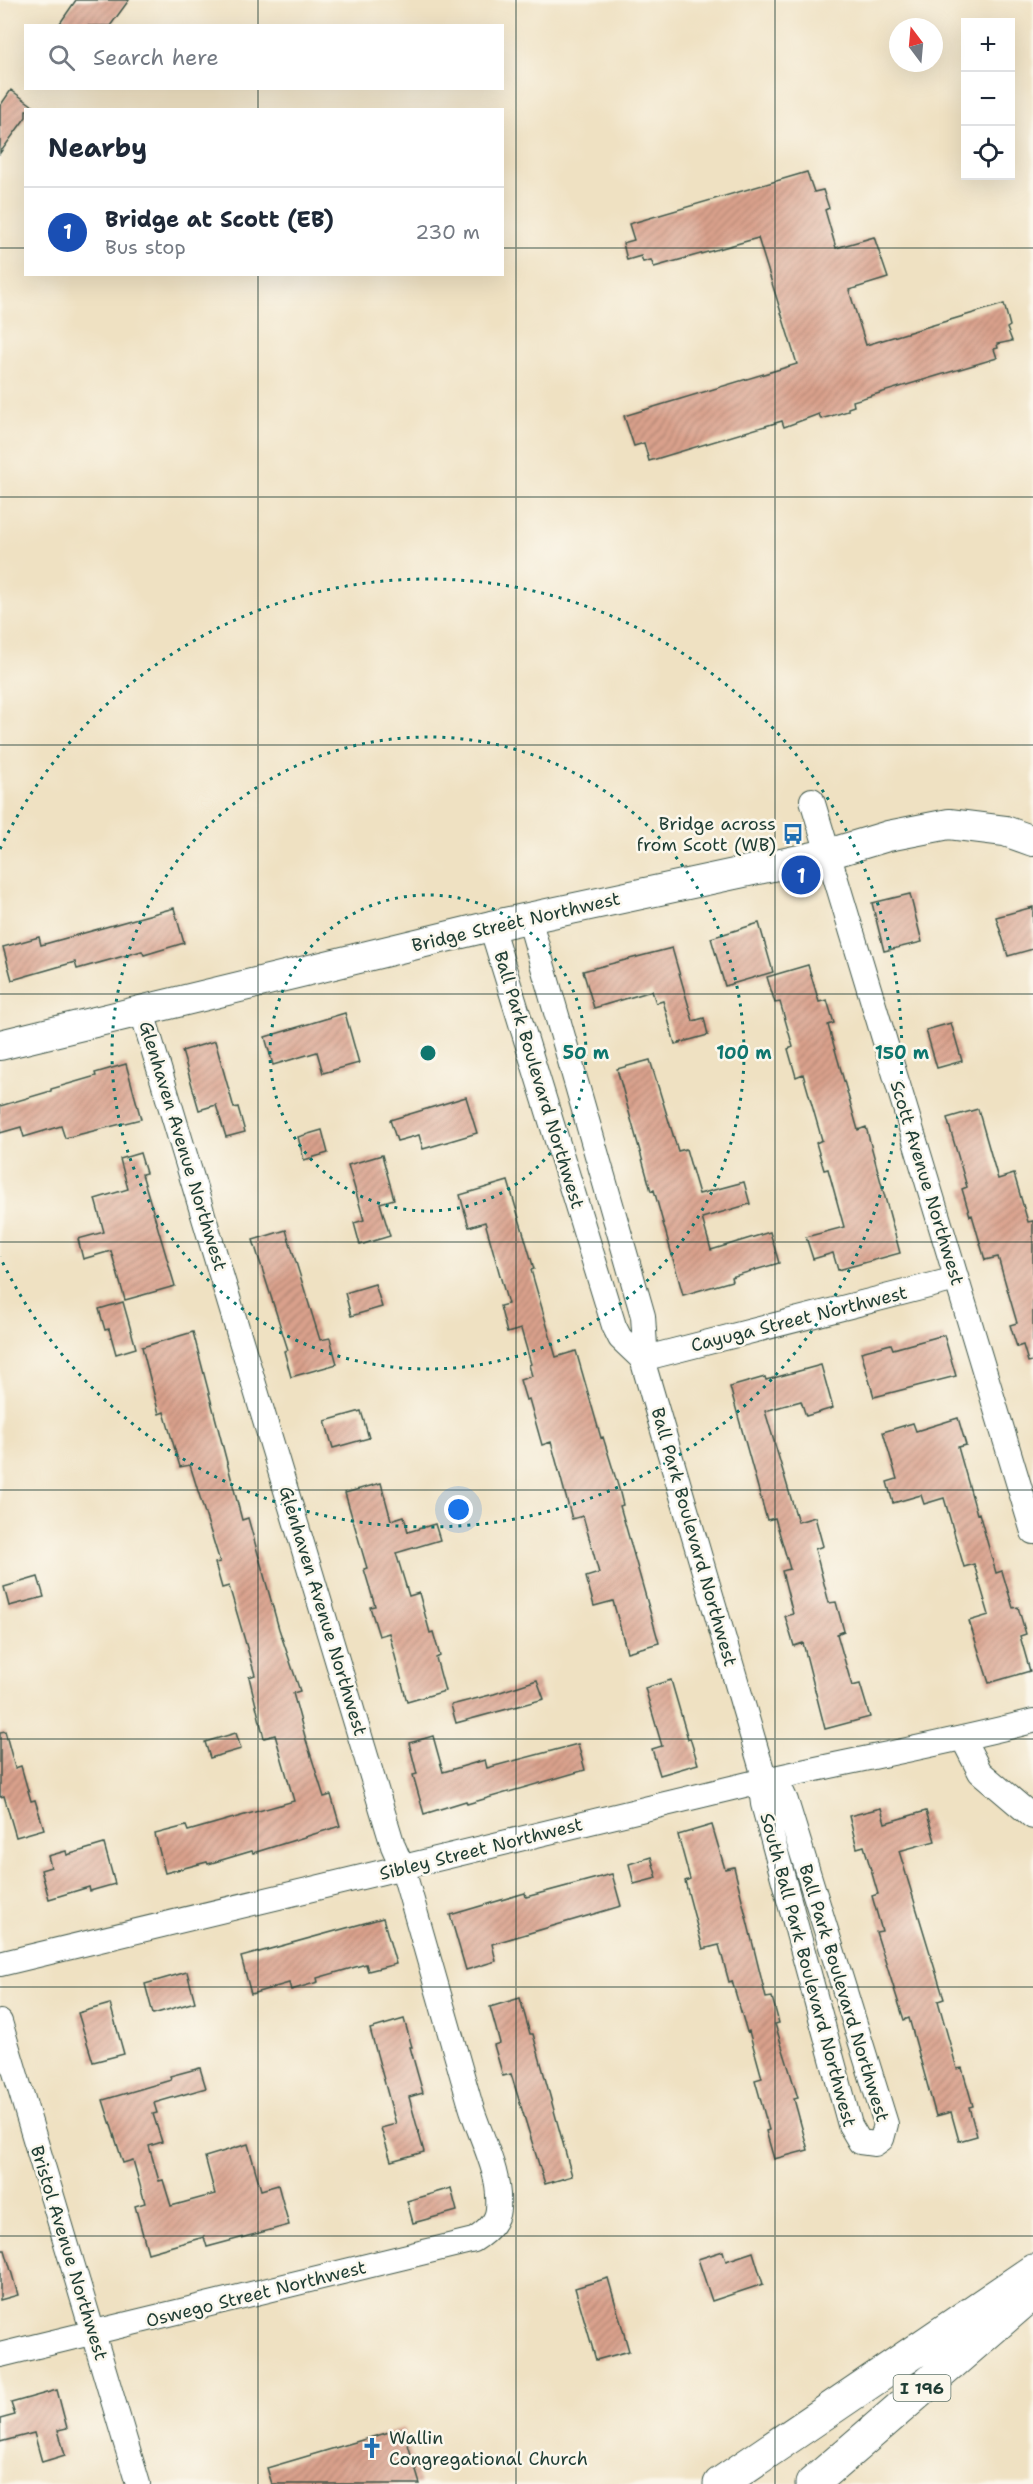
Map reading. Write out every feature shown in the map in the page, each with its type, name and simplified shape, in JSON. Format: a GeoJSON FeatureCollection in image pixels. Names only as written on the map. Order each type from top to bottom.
{"type":"FeatureCollection","features":[{"type":"Feature","properties":{"kind":"highway"},"geometry":{"type":"LineString","coordinates":[[720,2484],[1033,2271]]}},
{"type":"Feature","properties":{"kind":"highway","name":"I 196"},"geometry":{"type":"LineString","coordinates":[[812,2484],[1033,2293]]}},
{"type":"Feature","properties":{"kind":"main road","name":"Bridge Street Northwest"},"geometry":{"type":"LineString","coordinates":[[0,1045],[491,926],[828,854],[888,836],[948,824],[1005,831],[1033,841]]}},
{"type":"Feature","properties":{"kind":"street","name":"Scott Avenue Northwest"},"geometry":{"type":"LineString","coordinates":[[812,800],[1033,1532]]}},
{"type":"Feature","properties":{"kind":"street"},"geometry":{"type":"LineString","coordinates":[[529,918],[643,1316],[645,1346],[642,1359]]}},
{"type":"Feature","properties":{"kind":"street","name":"Ball Park Boulevard Northwest"},"geometry":{"type":"LineString","coordinates":[[491,926],[614,1326],[620,1338],[642,1359],[765,1780],[781,1790],[786,1801],[886,2124],[882,2139],[875,2144]]}},
{"type":"Feature","properties":{"kind":"street","name":"Glenhaven Avenue Northwest"},"geometry":{"type":"LineString","coordinates":[[142,1011],[393,1846],[403,1869],[471,2107],[491,2159],[497,2185],[498,2211]]}},
{"type":"Feature","properties":{"kind":"street","name":"Cayuga Street Northwest"},"geometry":{"type":"LineString","coordinates":[[642,1359],[956,1279]]}},
{"type":"Feature","properties":{"kind":"street","name":"Sibley Street Northwest"},"geometry":{"type":"LineString","coordinates":[[0,1964],[403,1869],[765,1780],[963,1739],[1033,1721]]}},
{"type":"Feature","properties":{"kind":"street"},"geometry":{"type":"LineString","coordinates":[[963,1739],[980,1772],[1033,1817]]}},
{"type":"Feature","properties":{"kind":"street","name":"South Ball Park Boulevard Northwest"},"geometry":{"type":"LineString","coordinates":[[765,1780],[761,1788],[763,1804],[850,2125],[860,2142],[875,2144]]}},
{"type":"Feature","properties":{"kind":"street","name":"Bristol Avenue Northwest"},"geometry":{"type":"LineString","coordinates":[[0,2022],[138,2484]]}},
{"type":"Feature","properties":{"kind":"street","name":"Oswego Street Northwest"},"geometry":{"type":"LineString","coordinates":[[0,2355],[474,2240],[488,2231],[498,2211]]}},
{"type":"Feature","properties":{"kind":"building"},"geometry":{"type":"Polygon","coordinates":[[[76,0],[129,0],[111,24],[59,24],[76,0]]]}},
{"type":"Feature","properties":{"kind":"building"},"geometry":{"type":"Polygon","coordinates":[[[11,90],[33,106],[24,108],[24,120],[0,153],[0,106],[11,90]]]}},
{"type":"Feature","properties":{"kind":"building"},"geometry":{"type":"Polygon","coordinates":[[[807,172],[814,192],[823,190],[829,208],[825,210],[836,248],[874,237],[888,278],[849,290],[866,345],[1004,304],[1010,326],[1007,328],[1012,341],[997,344],[998,348],[994,349],[997,358],[853,401],[854,406],[848,408],[848,411],[821,419],[819,414],[784,427],[782,421],[649,461],[644,443],[634,446],[624,416],[797,364],[758,238],[654,267],[651,260],[643,262],[641,256],[627,260],[623,243],[634,240],[629,224],[807,172]]]}},
{"type":"Feature","properties":{"kind":"building"},"geometry":{"type":"Polygon","coordinates":[[[910,894],[922,942],[884,951],[872,903],[910,894]]]}},
{"type":"Feature","properties":{"kind":"building"},"geometry":{"type":"Polygon","coordinates":[[[1033,907],[1033,949],[1008,956],[996,917],[1033,907]]]}},
{"type":"Feature","properties":{"kind":"building"},"geometry":{"type":"Polygon","coordinates":[[[174,908],[184,943],[144,955],[142,951],[77,969],[75,962],[12,980],[3,947],[39,937],[41,945],[174,908]]]}},
{"type":"Feature","properties":{"kind":"building"},"geometry":{"type":"Polygon","coordinates":[[[759,923],[773,972],[725,986],[711,938],[759,923]]]}},
{"type":"Feature","properties":{"kind":"building"},"geometry":{"type":"Polygon","coordinates":[[[672,948],[693,1021],[704,1018],[708,1035],[675,1044],[663,1001],[656,1003],[652,991],[594,1008],[583,971],[672,948]]]}},
{"type":"Feature","properties":{"kind":"building"},"geometry":{"type":"Polygon","coordinates":[[[808,965],[819,1002],[827,1000],[834,1023],[828,1025],[858,1130],[866,1127],[900,1253],[838,1270],[833,1253],[813,1259],[806,1237],[844,1227],[828,1169],[824,1170],[816,1143],[822,1140],[803,1074],[796,1077],[788,1049],[793,1047],[780,1002],[775,1003],[767,977],[808,965]]]}},
{"type":"Feature","properties":{"kind":"building"},"geometry":{"type":"Polygon","coordinates":[[[345,1013],[359,1063],[323,1073],[317,1052],[273,1065],[265,1037],[345,1013]]]}},
{"type":"Feature","properties":{"kind":"building"},"geometry":{"type":"Polygon","coordinates":[[[951,1023],[962,1061],[937,1068],[926,1030],[951,1023]]]}},
{"type":"Feature","properties":{"kind":"building"},"geometry":{"type":"Polygon","coordinates":[[[215,1041],[234,1108],[238,1107],[245,1132],[226,1137],[216,1105],[199,1110],[182,1051],[215,1041]]]}},
{"type":"Feature","properties":{"kind":"building"},"geometry":{"type":"Polygon","coordinates":[[[650,1060],[678,1151],[686,1149],[699,1194],[744,1182],[750,1204],[702,1218],[711,1250],[770,1232],[779,1263],[731,1277],[732,1281],[683,1295],[617,1069],[650,1060]]]}},
{"type":"Feature","properties":{"kind":"building"},"geometry":{"type":"Polygon","coordinates":[[[126,1064],[141,1119],[65,1138],[61,1126],[24,1137],[21,1127],[0,1133],[0,1106],[96,1076],[95,1073],[126,1064]]]}},
{"type":"Feature","properties":{"kind":"building"},"geometry":{"type":"Polygon","coordinates":[[[466,1097],[477,1133],[423,1149],[419,1135],[397,1141],[390,1120],[466,1097]]]}},
{"type":"Feature","properties":{"kind":"building"},"geometry":{"type":"Polygon","coordinates":[[[978,1109],[998,1179],[1014,1174],[1028,1222],[1033,1221],[1033,1361],[1028,1362],[1023,1345],[1017,1347],[1010,1325],[1017,1323],[998,1257],[985,1260],[962,1189],[967,1187],[947,1118],[978,1109]]]}},
{"type":"Feature","properties":{"kind":"building"},"geometry":{"type":"Polygon","coordinates":[[[322,1130],[328,1153],[304,1160],[298,1137],[322,1130]]]}},
{"type":"Feature","properties":{"kind":"building"},"geometry":{"type":"Polygon","coordinates":[[[140,1153],[146,1173],[142,1174],[175,1286],[125,1300],[111,1251],[83,1259],[78,1239],[104,1232],[95,1199],[128,1189],[120,1159],[140,1153]]]}},
{"type":"Feature","properties":{"kind":"building"},"geometry":{"type":"Polygon","coordinates":[[[382,1155],[394,1199],[380,1203],[390,1236],[360,1245],[354,1223],[364,1220],[348,1165],[382,1155]]]}},
{"type":"Feature","properties":{"kind":"building"},"geometry":{"type":"Polygon","coordinates":[[[508,1181],[534,1269],[531,1270],[556,1357],[576,1351],[601,1438],[603,1437],[619,1489],[623,1505],[620,1506],[659,1643],[627,1652],[613,1601],[594,1606],[586,1577],[599,1573],[583,1516],[572,1519],[551,1442],[542,1445],[529,1399],[526,1400],[520,1380],[532,1376],[529,1365],[531,1364],[521,1329],[507,1333],[500,1306],[508,1304],[485,1222],[469,1227],[460,1195],[508,1181]]]}},
{"type":"Feature","properties":{"kind":"building"},"geometry":{"type":"Polygon","coordinates":[[[286,1230],[320,1340],[330,1338],[337,1364],[291,1377],[284,1351],[288,1350],[253,1240],[286,1230]]]}},
{"type":"Feature","properties":{"kind":"building"},"geometry":{"type":"Polygon","coordinates":[[[375,1284],[382,1307],[351,1316],[345,1293],[375,1284]]]}},
{"type":"Feature","properties":{"kind":"building"},"geometry":{"type":"Polygon","coordinates":[[[123,1302],[136,1348],[116,1354],[109,1329],[105,1330],[99,1309],[123,1302]]]}},
{"type":"Feature","properties":{"kind":"building"},"geometry":{"type":"Polygon","coordinates":[[[193,1332],[242,1520],[248,1518],[279,1629],[300,1691],[293,1693],[306,1740],[324,1797],[331,1795],[340,1826],[253,1853],[252,1851],[208,1864],[207,1862],[165,1873],[155,1834],[186,1826],[188,1831],[294,1801],[275,1735],[264,1738],[249,1677],[255,1675],[229,1586],[222,1588],[215,1563],[220,1562],[190,1465],[180,1467],[164,1412],[159,1414],[142,1347],[193,1332]]]}},
{"type":"Feature","properties":{"kind":"building"},"geometry":{"type":"Polygon","coordinates":[[[944,1335],[956,1376],[874,1397],[861,1352],[891,1344],[893,1349],[944,1335]]]}},
{"type":"Feature","properties":{"kind":"building"},"geometry":{"type":"Polygon","coordinates":[[[821,1365],[833,1408],[806,1416],[801,1401],[765,1411],[798,1522],[815,1517],[823,1546],[815,1549],[829,1603],[836,1602],[844,1631],[837,1634],[852,1686],[860,1684],[870,1717],[825,1729],[803,1643],[794,1646],[785,1616],[793,1614],[782,1571],[790,1569],[775,1518],[767,1520],[730,1387],[821,1365]]]}},
{"type":"Feature","properties":{"kind":"building"},"geometry":{"type":"Polygon","coordinates":[[[361,1411],[369,1438],[333,1448],[325,1421],[361,1411]]]}},
{"type":"Feature","properties":{"kind":"building"},"geometry":{"type":"Polygon","coordinates":[[[958,1418],[966,1445],[958,1447],[977,1514],[979,1513],[996,1573],[1002,1571],[1013,1608],[1018,1607],[1026,1634],[1020,1636],[1030,1671],[989,1683],[969,1621],[989,1615],[974,1564],[964,1567],[944,1498],[924,1504],[921,1495],[893,1503],[887,1482],[897,1479],[883,1432],[913,1423],[916,1431],[958,1418]]]}},
{"type":"Feature","properties":{"kind":"building"},"geometry":{"type":"Polygon","coordinates":[[[381,1483],[391,1520],[404,1516],[408,1532],[435,1524],[440,1540],[396,1553],[409,1596],[419,1593],[430,1633],[433,1632],[440,1656],[436,1658],[445,1691],[407,1702],[389,1633],[379,1636],[370,1607],[375,1606],[364,1569],[367,1568],[345,1493],[381,1483]]]}},
{"type":"Feature","properties":{"kind":"building"},"geometry":{"type":"Polygon","coordinates":[[[38,1577],[44,1597],[9,1606],[4,1587],[38,1577]]]}},
{"type":"Feature","properties":{"kind":"building"},"geometry":{"type":"Polygon","coordinates":[[[537,1680],[544,1699],[456,1723],[451,1705],[537,1680]]]}},
{"type":"Feature","properties":{"kind":"building"},"geometry":{"type":"Polygon","coordinates":[[[671,1680],[688,1739],[690,1738],[698,1764],[660,1775],[652,1749],[662,1746],[645,1688],[671,1680]]]}},
{"type":"Feature","properties":{"kind":"building"},"geometry":{"type":"Polygon","coordinates":[[[5,1731],[15,1768],[21,1766],[31,1801],[35,1800],[44,1829],[16,1837],[4,1796],[0,1797],[0,1732],[5,1731]]]}},
{"type":"Feature","properties":{"kind":"building"},"geometry":{"type":"Polygon","coordinates":[[[236,1733],[241,1749],[210,1758],[205,1742],[236,1733]]]}},
{"type":"Feature","properties":{"kind":"building"},"geometry":{"type":"Polygon","coordinates":[[[433,1736],[443,1772],[485,1760],[487,1768],[578,1744],[585,1770],[424,1814],[413,1775],[417,1774],[409,1743],[433,1736]]]}},
{"type":"Feature","properties":{"kind":"building"},"geometry":{"type":"Polygon","coordinates":[[[881,1808],[885,1823],[926,1811],[935,1841],[899,1851],[944,1999],[938,2001],[957,2069],[962,2068],[973,2106],[969,2107],[977,2136],[959,2141],[951,2112],[936,2116],[909,2018],[904,2020],[876,1932],[882,1931],[872,1896],[878,1894],[864,1846],[857,1848],[849,1816],[881,1808]]]}},
{"type":"Feature","properties":{"kind":"building"},"geometry":{"type":"Polygon","coordinates":[[[712,1825],[725,1869],[734,1867],[766,1998],[772,1997],[779,2023],[775,2024],[798,2098],[794,2099],[808,2150],[774,2159],[766,2131],[769,2130],[755,2080],[762,2078],[749,2031],[747,2032],[732,1981],[729,1982],[719,1945],[703,1949],[685,1881],[690,1879],[678,1835],[712,1825]]]}},
{"type":"Feature","properties":{"kind":"building"},"geometry":{"type":"Polygon","coordinates":[[[104,1844],[115,1884],[90,1891],[89,1887],[49,1899],[41,1870],[51,1867],[48,1856],[66,1851],[67,1855],[104,1844]]]}},
{"type":"Feature","properties":{"kind":"building"},"geometry":{"type":"Polygon","coordinates":[[[651,1857],[657,1878],[634,1884],[629,1864],[651,1857]]]}},
{"type":"Feature","properties":{"kind":"building"},"geometry":{"type":"Polygon","coordinates":[[[612,1874],[621,1906],[492,1944],[496,1961],[466,1970],[450,1915],[525,1893],[526,1897],[612,1874]]]}},
{"type":"Feature","properties":{"kind":"building"},"geometry":{"type":"Polygon","coordinates":[[[383,1918],[396,1964],[368,1971],[366,1964],[317,1978],[318,1982],[291,1990],[289,1983],[251,1994],[241,1957],[383,1918]]]}},
{"type":"Feature","properties":{"kind":"building"},"geometry":{"type":"Polygon","coordinates":[[[187,1972],[195,2002],[153,2014],[145,1984],[187,1972]]]}},
{"type":"Feature","properties":{"kind":"building"},"geometry":{"type":"Polygon","coordinates":[[[520,1998],[530,2034],[533,2034],[572,2176],[545,2184],[511,2074],[503,2076],[494,2045],[500,2043],[490,2007],[520,1998]]]}},
{"type":"Feature","properties":{"kind":"building"},"geometry":{"type":"Polygon","coordinates":[[[110,2004],[124,2054],[93,2062],[78,2013],[110,2004]]]}},
{"type":"Feature","properties":{"kind":"building"},"geometry":{"type":"Polygon","coordinates":[[[404,2019],[423,2093],[409,2097],[424,2152],[391,2161],[381,2128],[396,2124],[370,2029],[404,2019]]]}},
{"type":"Feature","properties":{"kind":"building"},"geometry":{"type":"Polygon","coordinates":[[[200,2068],[206,2088],[154,2103],[157,2113],[153,2114],[162,2142],[149,2146],[159,2181],[163,2180],[171,2206],[215,2194],[205,2157],[248,2144],[261,2190],[278,2185],[289,2225],[207,2247],[204,2237],[148,2253],[135,2206],[145,2203],[133,2160],[123,2163],[103,2100],[171,2080],[170,2076],[200,2068]]]}},
{"type":"Feature","properties":{"kind":"building"},"geometry":{"type":"Polygon","coordinates":[[[451,2188],[457,2211],[413,2223],[407,2201],[451,2188]]]}},
{"type":"Feature","properties":{"kind":"building"},"geometry":{"type":"Polygon","coordinates":[[[0,2250],[5,2250],[18,2295],[0,2300],[0,2250]]]}},
{"type":"Feature","properties":{"kind":"building"},"geometry":{"type":"Polygon","coordinates":[[[723,2251],[726,2261],[753,2252],[763,2284],[712,2301],[698,2259],[723,2251]]]}},
{"type":"Feature","properties":{"kind":"building"},"geometry":{"type":"Polygon","coordinates":[[[608,2278],[629,2351],[596,2360],[575,2288],[608,2278]]]}},
{"type":"Feature","properties":{"kind":"building"},"geometry":{"type":"Polygon","coordinates":[[[57,2390],[67,2428],[58,2430],[65,2455],[42,2462],[34,2433],[0,2442],[0,2419],[15,2415],[11,2403],[57,2390]]]}},
{"type":"Feature","properties":{"kind":"building","name":"Wallin Congregational Church"},"geometry":{"type":"Polygon","coordinates":[[[403,2428],[420,2484],[272,2484],[267,2468],[403,2428]]]}},
{"type":"Feature","properties":{"kind":"place","name":"Bridge across from Scott (WB)"},"geometry":{"type":"Point","coordinates":[793,834]}},
{"type":"Feature","properties":{"kind":"place","name":"Bridge at Scott (EB)"},"geometry":{"type":"Point","coordinates":[801,875]}},
{"type":"Feature","properties":{"kind":"place","name":"Wallin Congregational Church"},"geometry":{"type":"Point","coordinates":[372,2448]}}]}
